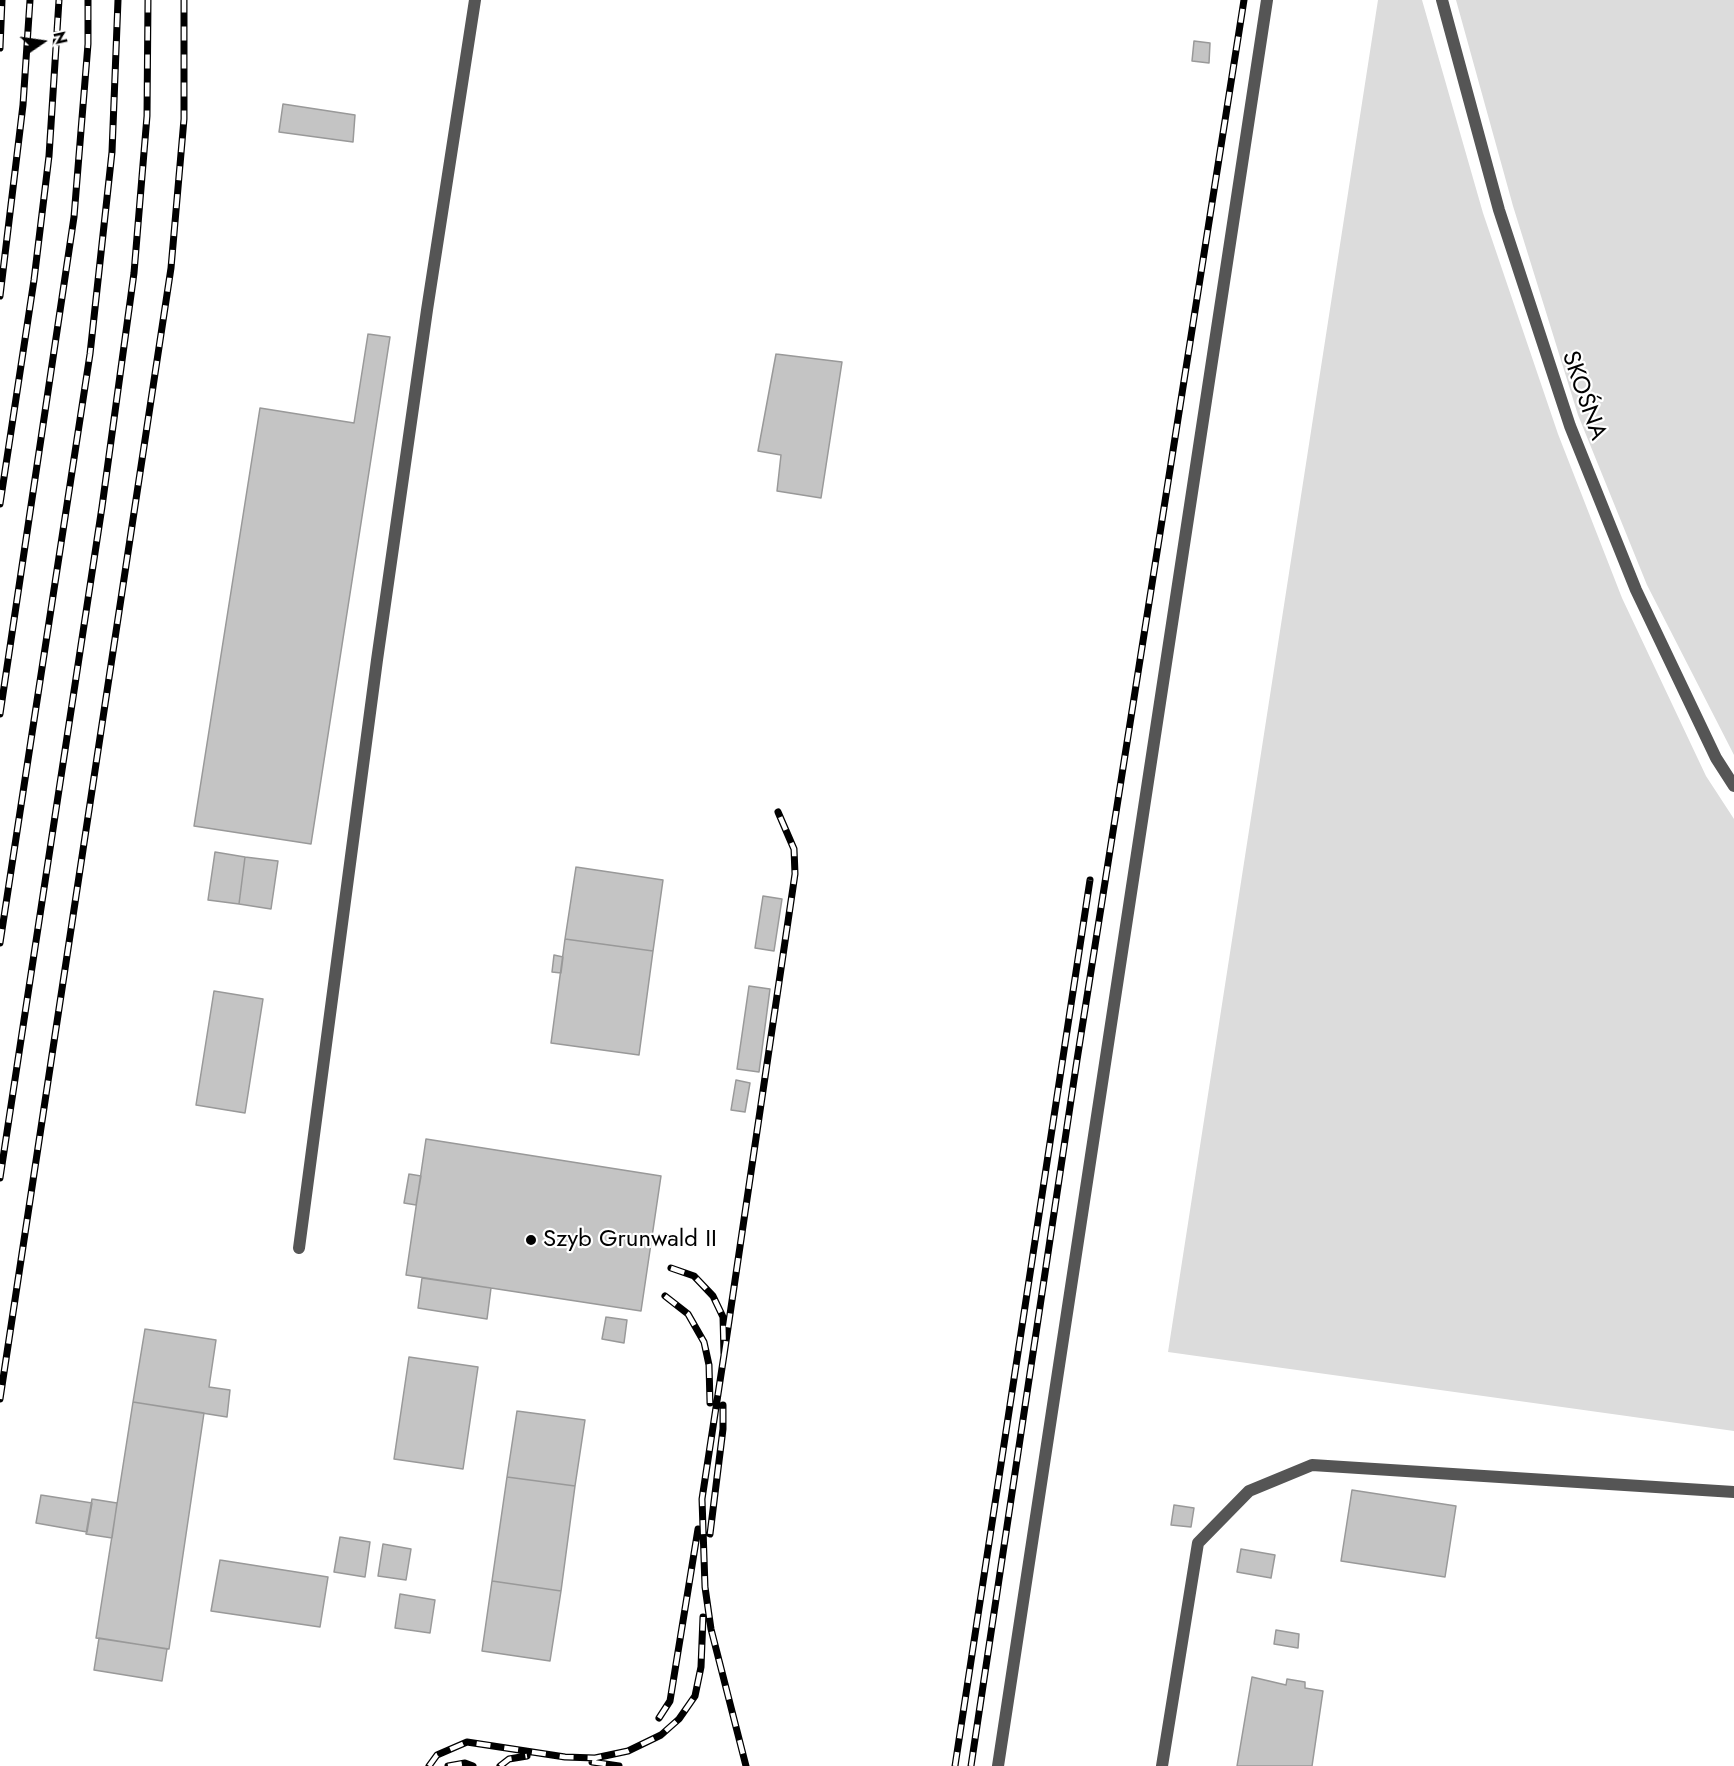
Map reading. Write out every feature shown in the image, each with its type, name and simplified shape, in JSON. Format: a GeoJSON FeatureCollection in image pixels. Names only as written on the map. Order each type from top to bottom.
{"type":"FeatureCollection","features":[{"type":"Feature","properties":{"kind":"street"},"geometry":{"type":"LineString","coordinates":[[299,1248],[377,660],[427,310],[475,0]]}},
{"type":"Feature","properties":{"kind":"street"},"geometry":{"type":"LineString","coordinates":[[998,1766],[1267,0]]}},
{"type":"Feature","properties":{"kind":"street","name":"SKOŚNA"},"geometry":{"type":"LineString","coordinates":[[1442,0],[1498,210],[1570,426],[1636,590],[1716,758],[1734,786]]}},
{"type":"Feature","properties":{"kind":"street"},"geometry":{"type":"LineString","coordinates":[[1162,1766],[1198,1543],[1249,1491],[1312,1465],[1734,1492]]}},
{"type":"Feature","properties":{"kind":"shaded area"},"geometry":{"type":"Polygon","coordinates":[[[1378,0],[1422,0],[1483,213],[1558,434],[1622,598],[1706,776],[1734,819],[1734,1431],[1168,1352],[1378,0]]]}},
{"type":"Feature","properties":{"kind":"shaded area"},"geometry":{"type":"Polygon","coordinates":[[[1456,0],[1734,0],[1734,755],[1647,585],[1578,415],[1513,206],[1456,0]]]}},
{"type":"Feature","properties":{"kind":"building"},"geometry":{"type":"Polygon","coordinates":[[[1194,41],[1210,43],[1209,63],[1192,61],[1194,41]]]}},
{"type":"Feature","properties":{"kind":"building"},"geometry":{"type":"Polygon","coordinates":[[[283,104],[355,115],[353,142],[279,132],[283,104]]]}},
{"type":"Feature","properties":{"kind":"building"},"geometry":{"type":"Polygon","coordinates":[[[368,334],[390,337],[311,844],[194,826],[260,408],[354,423],[368,334]]]}},
{"type":"Feature","properties":{"kind":"building"},"geometry":{"type":"Polygon","coordinates":[[[776,354],[842,362],[821,498],[777,491],[781,455],[758,451],[776,354]]]}},
{"type":"Feature","properties":{"kind":"building"},"geometry":{"type":"Polygon","coordinates":[[[215,852],[245,857],[239,904],[208,900],[215,852]]]}},
{"type":"Feature","properties":{"kind":"building"},"geometry":{"type":"Polygon","coordinates":[[[245,857],[278,861],[271,909],[239,904],[245,857]]]}},
{"type":"Feature","properties":{"kind":"building"},"geometry":{"type":"Polygon","coordinates":[[[576,867],[663,880],[653,951],[565,939],[576,867]]]}},
{"type":"Feature","properties":{"kind":"building"},"geometry":{"type":"Polygon","coordinates":[[[763,896],[782,899],[774,951],[755,948],[763,896]]]}},
{"type":"Feature","properties":{"kind":"building"},"geometry":{"type":"Polygon","coordinates":[[[565,939],[653,951],[639,1055],[551,1043],[565,939]]]}},
{"type":"Feature","properties":{"kind":"building"},"geometry":{"type":"Polygon","coordinates":[[[554,955],[563,957],[561,973],[552,972],[554,955]]]}},
{"type":"Feature","properties":{"kind":"building"},"geometry":{"type":"Polygon","coordinates":[[[749,986],[770,989],[759,1072],[737,1069],[749,986]]]}},
{"type":"Feature","properties":{"kind":"building"},"geometry":{"type":"Polygon","coordinates":[[[214,991],[263,999],[245,1113],[196,1105],[214,991]]]}},
{"type":"Feature","properties":{"kind":"building"},"geometry":{"type":"Polygon","coordinates":[[[736,1080],[750,1083],[745,1112],[731,1110],[736,1080]]]}},
{"type":"Feature","properties":{"kind":"building","name":"Szyb Grunwald II"},"geometry":{"type":"Polygon","coordinates":[[[426,1139],[661,1176],[641,1311],[406,1275],[426,1139]]]}},
{"type":"Feature","properties":{"kind":"building"},"geometry":{"type":"Polygon","coordinates":[[[409,1174],[421,1176],[416,1205],[404,1203],[409,1174]]]}},
{"type":"Feature","properties":{"kind":"building"},"geometry":{"type":"Polygon","coordinates":[[[422,1278],[491,1288],[487,1319],[418,1308],[422,1278]]]}},
{"type":"Feature","properties":{"kind":"building"},"geometry":{"type":"Polygon","coordinates":[[[606,1317],[627,1320],[624,1343],[602,1339],[606,1317]]]}},
{"type":"Feature","properties":{"kind":"building"},"geometry":{"type":"Polygon","coordinates":[[[145,1329],[216,1340],[209,1387],[230,1390],[227,1417],[133,1402],[145,1329]]]}},
{"type":"Feature","properties":{"kind":"building"},"geometry":{"type":"Polygon","coordinates":[[[409,1357],[478,1367],[463,1469],[394,1459],[409,1357]]]}},
{"type":"Feature","properties":{"kind":"building"},"geometry":{"type":"Polygon","coordinates":[[[133,1402],[204,1413],[169,1649],[96,1638],[133,1402]]]}},
{"type":"Feature","properties":{"kind":"building"},"geometry":{"type":"Polygon","coordinates":[[[517,1411],[585,1420],[575,1486],[507,1477],[517,1411]]]}},
{"type":"Feature","properties":{"kind":"building"},"geometry":{"type":"Polygon","coordinates":[[[507,1477],[575,1486],[561,1591],[492,1581],[507,1477]]]}},
{"type":"Feature","properties":{"kind":"building"},"geometry":{"type":"Polygon","coordinates":[[[1352,1490],[1456,1506],[1445,1577],[1341,1561],[1352,1490]]]}},
{"type":"Feature","properties":{"kind":"building"},"geometry":{"type":"Polygon","coordinates":[[[41,1495],[92,1503],[87,1532],[36,1523],[41,1495]]]}},
{"type":"Feature","properties":{"kind":"building"},"geometry":{"type":"Polygon","coordinates":[[[92,1499],[117,1503],[112,1538],[86,1534],[92,1499]]]}},
{"type":"Feature","properties":{"kind":"building"},"geometry":{"type":"Polygon","coordinates":[[[1174,1505],[1194,1508],[1191,1527],[1171,1525],[1174,1505]]]}},
{"type":"Feature","properties":{"kind":"building"},"geometry":{"type":"Polygon","coordinates":[[[340,1537],[370,1542],[365,1577],[334,1572],[340,1537]]]}},
{"type":"Feature","properties":{"kind":"building"},"geometry":{"type":"Polygon","coordinates":[[[383,1544],[411,1549],[406,1580],[378,1576],[383,1544]]]}},
{"type":"Feature","properties":{"kind":"building"},"geometry":{"type":"Polygon","coordinates":[[[1241,1549],[1275,1555],[1271,1578],[1237,1572],[1241,1549]]]}},
{"type":"Feature","properties":{"kind":"building"},"geometry":{"type":"Polygon","coordinates":[[[220,1560],[328,1577],[320,1627],[211,1611],[220,1560]]]}},
{"type":"Feature","properties":{"kind":"building"},"geometry":{"type":"Polygon","coordinates":[[[492,1581],[561,1591],[550,1661],[482,1651],[492,1581]]]}},
{"type":"Feature","properties":{"kind":"building"},"geometry":{"type":"Polygon","coordinates":[[[400,1594],[435,1600],[430,1633],[395,1628],[400,1594]]]}},
{"type":"Feature","properties":{"kind":"building"},"geometry":{"type":"Polygon","coordinates":[[[1276,1630],[1299,1634],[1298,1648],[1274,1644],[1276,1630]]]}},
{"type":"Feature","properties":{"kind":"building"},"geometry":{"type":"Polygon","coordinates":[[[99,1638],[167,1649],[162,1681],[94,1670],[99,1638]]]}},
{"type":"Feature","properties":{"kind":"building"},"geometry":{"type":"Polygon","coordinates":[[[1252,1677],[1286,1685],[1287,1679],[1305,1682],[1305,1688],[1323,1691],[1312,1766],[1237,1766],[1252,1677]]]}},
{"type":"Feature","properties":{"kind":"railway"},"geometry":{"type":"LineString","coordinates":[[0,48],[2,0]]}},
{"type":"Feature","properties":{"kind":"railway"},"geometry":{"type":"LineString","coordinates":[[0,296],[23,105],[30,0]]}},
{"type":"Feature","properties":{"kind":"railway"},"geometry":{"type":"LineString","coordinates":[[0,504],[34,280],[49,156],[59,0]]}},
{"type":"Feature","properties":{"kind":"railway"},"geometry":{"type":"LineString","coordinates":[[0,714],[74,217],[88,44],[88,0]]}},
{"type":"Feature","properties":{"kind":"railway"},"geometry":{"type":"LineString","coordinates":[[0,943],[90,354],[112,152],[118,0]]}},
{"type":"Feature","properties":{"kind":"railway"},"geometry":{"type":"LineString","coordinates":[[0,1178],[102,507],[134,273],[147,116],[148,0]]}},
{"type":"Feature","properties":{"kind":"railway"},"geometry":{"type":"LineString","coordinates":[[0,1399],[171,268],[184,119],[184,0]]}},
{"type":"Feature","properties":{"kind":"railway"},"geometry":{"type":"LineString","coordinates":[[971,1766],[1077,1060],[1244,0]]}},
{"type":"Feature","properties":{"kind":"railway"},"geometry":{"type":"LineString","coordinates":[[724,1355],[795,874],[794,849],[778,812]]}},
{"type":"Feature","properties":{"kind":"railway"},"geometry":{"type":"LineString","coordinates":[[955,1766],[1090,880]]}},
{"type":"Feature","properties":{"kind":"railway"},"geometry":{"type":"LineString","coordinates":[[671,1268],[694,1276],[713,1296],[723,1317],[724,1355],[702,1499],[705,1587],[711,1629],[746,1766]]}},
{"type":"Feature","properties":{"kind":"railway"},"geometry":{"type":"LineString","coordinates":[[665,1296],[688,1314],[704,1342],[709,1365],[710,1403]]}},
{"type":"Feature","properties":{"kind":"railway"},"geometry":{"type":"LineString","coordinates":[[710,1534],[723,1429],[723,1405]]}},
{"type":"Feature","properties":{"kind":"railway"},"geometry":{"type":"LineString","coordinates":[[659,1718],[670,1701],[698,1529]]}},
{"type":"Feature","properties":{"kind":"railway"},"geometry":{"type":"LineString","coordinates":[[429,1766],[437,1755],[467,1742],[565,1757],[595,1758],[628,1751],[661,1735],[679,1719],[695,1696],[701,1667],[703,1617]]}},
{"type":"Feature","properties":{"kind":"railway"},"geometry":{"type":"LineString","coordinates":[[500,1766],[509,1759],[527,1756]]}},
{"type":"Feature","properties":{"kind":"railway"},"geometry":{"type":"LineString","coordinates":[[592,1762],[619,1766]]}},
{"type":"Feature","properties":{"kind":"railway"},"geometry":{"type":"LineString","coordinates":[[448,1766],[465,1763],[473,1766]]}},
{"type":"Feature","properties":{"kind":"place","name":"Szyb Grunwald II"},"geometry":{"type":"Point","coordinates":[531,1240]}}]}
